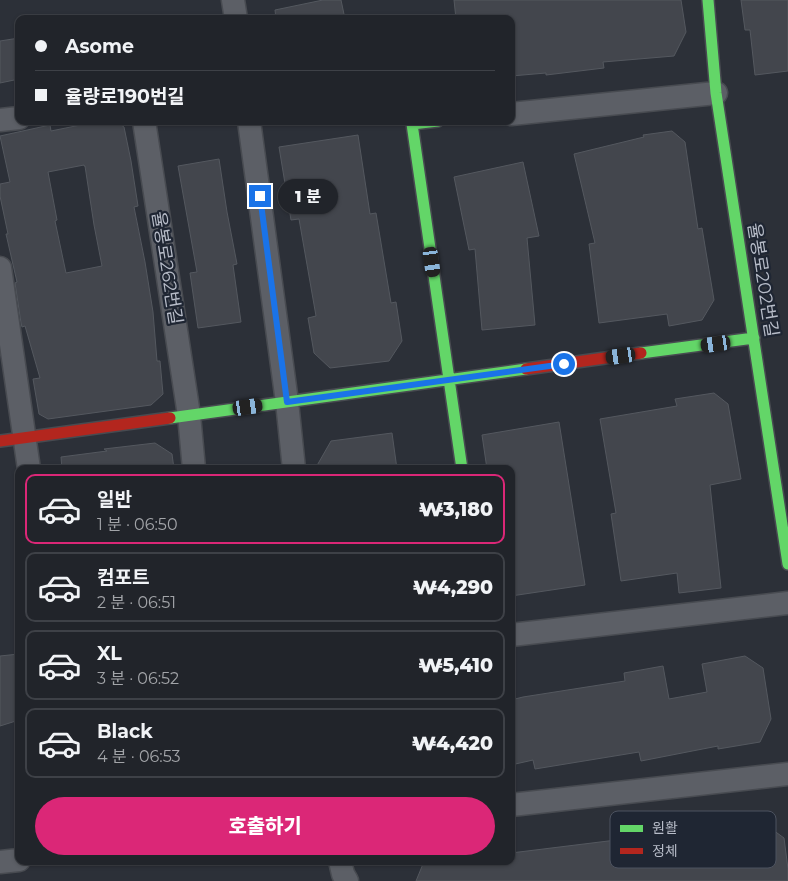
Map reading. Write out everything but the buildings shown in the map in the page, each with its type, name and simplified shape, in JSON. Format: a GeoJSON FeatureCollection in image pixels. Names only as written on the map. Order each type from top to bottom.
{"type":"FeatureCollection","features":[{"type":"Feature","properties":{"kind":"street"},"geometry":{"type":"LineString","coordinates":[[233,0],[235,15]]}},
{"type":"Feature","properties":{"kind":"street","name":"율봉로202번길"},"geometry":{"type":"LineString","coordinates":[[708,0],[716,93],[788,564]]}},
{"type":"Feature","properties":{"kind":"street"},"geometry":{"type":"LineString","coordinates":[[515,114],[716,93]]}},
{"type":"Feature","properties":{"kind":"street"},"geometry":{"type":"LineString","coordinates":[[0,120],[15,118]]}},
{"type":"Feature","properties":{"kind":"street","name":"율봉로262번길"},"geometry":{"type":"LineString","coordinates":[[145,125],[189,415],[194,465]]}},
{"type":"Feature","properties":{"kind":"street"},"geometry":{"type":"LineString","coordinates":[[251,125],[294,465]]}},
{"type":"Feature","properties":{"kind":"street"},"geometry":{"type":"LineString","coordinates":[[412,125],[461,465]]}},
{"type":"Feature","properties":{"kind":"street"},"geometry":{"type":"LineString","coordinates":[[0,268],[28,465]]}},
{"type":"Feature","properties":{"kind":"street"},"geometry":{"type":"LineString","coordinates":[[0,441],[754,338]]}},
{"type":"Feature","properties":{"kind":"street"},"geometry":{"type":"LineString","coordinates":[[515,635],[788,603]]}},
{"type":"Feature","properties":{"kind":"street"},"geometry":{"type":"LineString","coordinates":[[515,805],[788,774]]}},
{"type":"Feature","properties":{"kind":"street"},"geometry":{"type":"LineString","coordinates":[[0,862],[15,860]]}},
{"type":"Feature","properties":{"kind":"street"},"geometry":{"type":"LineString","coordinates":[[341,865],[347,881]]}},
{"type":"Feature","properties":{"kind":"traffic: fast"},"geometry":{"type":"LineString","coordinates":[[708,0],[716,93],[788,564]]}},
{"type":"Feature","properties":{"kind":"traffic: fast"},"geometry":{"type":"LineString","coordinates":[[412,125],[461,465]]}},
{"type":"Feature","properties":{"kind":"traffic: fast"},"geometry":{"type":"LineString","coordinates":[[641,353],[754,338]]}},
{"type":"Feature","properties":{"kind":"traffic: fast"},"geometry":{"type":"LineString","coordinates":[[170,418],[526,369]]}},
{"type":"Feature","properties":{"kind":"traffic: jam"},"geometry":{"type":"LineString","coordinates":[[526,369],[641,353]]}},
{"type":"Feature","properties":{"kind":"traffic: jam"},"geometry":{"type":"LineString","coordinates":[[0,441],[170,418]]}},
{"type":"Feature","properties":{"kind":"route"},"geometry":{"type":"LineString","coordinates":[[260,196],[287,402],[564,364]]}}]}
